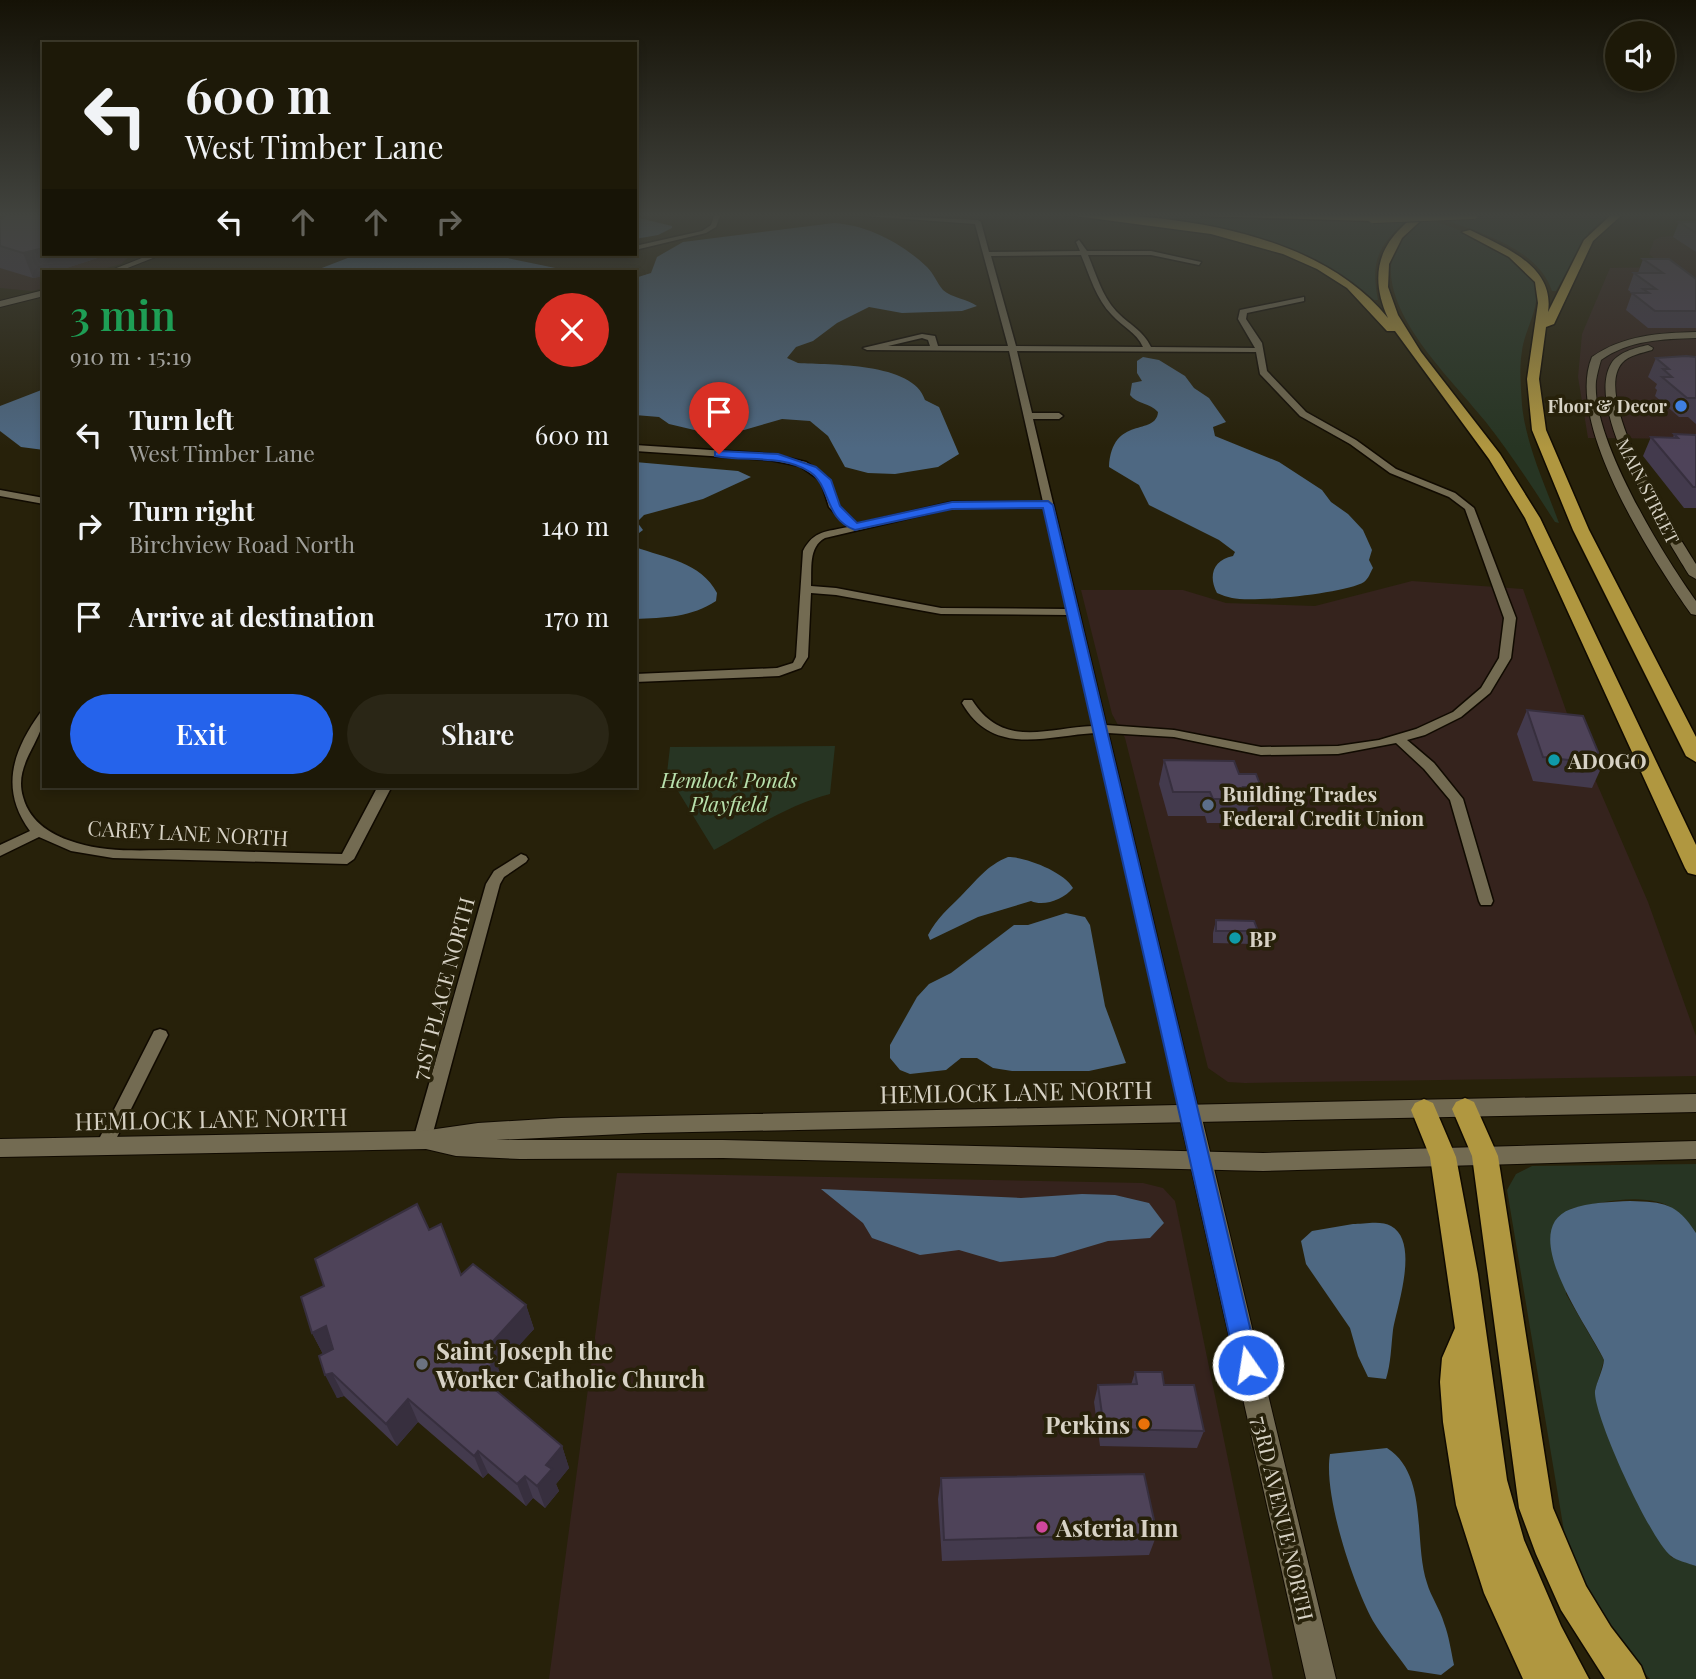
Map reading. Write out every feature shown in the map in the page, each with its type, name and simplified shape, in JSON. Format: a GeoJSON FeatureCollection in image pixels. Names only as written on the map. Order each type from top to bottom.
{"type":"FeatureCollection","features":[{"type":"Feature","properties":{"kind":"highway"},"geometry":{"type":"LineString","coordinates":[[1357,291],[1441,386]]}},
{"type":"Feature","properties":{"kind":"highway"},"geometry":{"type":"LineString","coordinates":[[1386,291],[1393,314],[1441,386],[1502,468],[1532,516],[1696,868]]}},
{"type":"Feature","properties":{"kind":"highway"},"geometry":{"type":"LineString","coordinates":[[1542,291],[1544,303],[1536,359],[1534,399],[1546,450],[1581,530],[1696,757]]}},
{"type":"Feature","properties":{"kind":"highway"},"geometry":{"type":"LineString","coordinates":[[1536,359],[1553,309],[1562,291]]}},
{"type":"Feature","properties":{"kind":"highway"},"geometry":{"type":"LineString","coordinates":[[1465,1109],[1485,1156],[1536,1508],[1547,1542],[1571,1594],[1598,1639],[1628,1679]]}},
{"type":"Feature","properties":{"kind":"highway"},"geometry":{"type":"LineString","coordinates":[[1424,1110],[1443,1157],[1491,1480],[1507,1541],[1548,1639],[1571,1679]]}},
{"type":"Feature","properties":{"kind":"highway"},"geometry":{"type":"LineString","coordinates":[[1470,1330],[1457,1359],[1456,1396],[1474,1519],[1488,1565],[1514,1627],[1543,1679]]}},
{"type":"Feature","properties":{"kind":"street","name":"73RD AVENUE NORTH"},"geometry":{"type":"LineString","coordinates":[[997,291],[1321,1679]]}},
{"type":"Feature","properties":{"kind":"street"},"geometry":{"type":"LineString","coordinates":[[1101,291],[1107,304],[1116,314],[1138,329],[1149,350]]}},
{"type":"Feature","properties":{"kind":"street"},"geometry":{"type":"LineString","coordinates":[[0,304],[42,294]]}},
{"type":"Feature","properties":{"kind":"street"},"geometry":{"type":"LineString","coordinates":[[0,295],[18,300]]}},
{"type":"Feature","properties":{"kind":"street"},"geometry":{"type":"LineString","coordinates":[[968,703],[976,718],[983,724],[1010,735],[1026,737],[1101,730],[1156,732],[1256,751],[1303,754],[1348,751],[1400,740],[1459,712],[1480,696],[1496,677],[1506,657],[1511,637],[1509,610],[1469,508],[1452,495],[1393,471],[1353,442],[1303,414],[1263,372],[1258,344],[1242,319],[1243,312],[1301,299]]}},
{"type":"Feature","properties":{"kind":"street","name":"MAIN STREET"},"geometry":{"type":"LineString","coordinates":[[1696,335],[1645,338],[1619,345],[1596,359],[1590,379],[1593,407],[1611,462],[1635,511],[1680,590],[1696,611]]}},
{"type":"Feature","properties":{"kind":"street"},"geometry":{"type":"LineString","coordinates":[[933,348],[932,338],[922,336],[867,348],[1259,350]]}},
{"type":"Feature","properties":{"kind":"street","name":"MAIN STREET"},"geometry":{"type":"LineString","coordinates":[[1696,343],[1650,347],[1628,355],[1615,364],[1611,384],[1614,409],[1637,472],[1696,575]]}},
{"type":"Feature","properties":{"kind":"street"},"geometry":{"type":"LineString","coordinates":[[1027,416],[1059,416]]}},
{"type":"Feature","properties":{"kind":"street"},"geometry":{"type":"LineString","coordinates":[[637,448],[771,457],[803,464],[825,480],[834,507],[855,527]]}},
{"type":"Feature","properties":{"kind":"street"},"geometry":{"type":"LineString","coordinates":[[0,493],[42,501]]}},
{"type":"Feature","properties":{"kind":"street"},"geometry":{"type":"LineString","coordinates":[[637,678],[779,672],[797,665],[802,657],[808,551],[814,540],[855,527],[952,505],[1048,505]]}},
{"type":"Feature","properties":{"kind":"street"},"geometry":{"type":"LineString","coordinates":[[806,589],[836,590],[912,608],[940,611],[1073,612]]}},
{"type":"Feature","properties":{"kind":"street","name":"CAREY LANE NORTH"},"geometry":{"type":"LineString","coordinates":[[42,719],[25,741],[11,779],[12,795],[17,810],[38,832],[75,847],[120,853],[346,859],[384,788]]}},
{"type":"Feature","properties":{"kind":"street"},"geometry":{"type":"LineString","coordinates":[[1400,740],[1429,766],[1456,799],[1486,901]]}},
{"type":"Feature","properties":{"kind":"street"},"geometry":{"type":"LineString","coordinates":[[0,851],[38,832]]}},
{"type":"Feature","properties":{"kind":"street","name":"71ST PLACE NORTH"},"geometry":{"type":"LineString","coordinates":[[422,1140],[493,884],[499,874],[521,859]]}},
{"type":"Feature","properties":{"kind":"street"},"geometry":{"type":"LineString","coordinates":[[104,1146],[160,1035]]}},
{"type":"Feature","properties":{"kind":"street","name":"HEMLOCK LANE NORTH"},"geometry":{"type":"LineString","coordinates":[[0,1148],[422,1140],[466,1132],[537,1127],[1696,1103]]}},
{"type":"Feature","properties":{"kind":"street","name":"HEMLOCK LANE NORTH"},"geometry":{"type":"LineString","coordinates":[[422,1140],[456,1147],[520,1150],[736,1149],[1200,1161],[1696,1150]]}},
{"type":"Feature","properties":{"kind":"shaded area"},"geometry":{"type":"Polygon","coordinates":[[[1600,291],[1696,291],[1696,439],[1588,438],[1578,377],[1582,334],[1600,291]]]}},
{"type":"Feature","properties":{"kind":"shaded area"},"geometry":{"type":"Polygon","coordinates":[[[1412,581],[1523,589],[1569,719],[1648,902],[1696,1036],[1696,1076],[1245,1083],[1228,1082],[1208,1068],[1125,738],[1112,714],[1081,590],[1183,590],[1226,603],[1315,606],[1412,581]]]}},
{"type":"Feature","properties":{"kind":"shaded area"},"geometry":{"type":"Polygon","coordinates":[[[617,1173],[1143,1183],[1163,1188],[1175,1201],[1273,1679],[549,1679],[617,1173]]]}},
{"type":"Feature","properties":{"kind":"green space"},"geometry":{"type":"Polygon","coordinates":[[[1362,291],[1377,291],[1378,300],[1362,291]]]}},
{"type":"Feature","properties":{"kind":"green space"},"geometry":{"type":"Polygon","coordinates":[[[1394,291],[1536,291],[1521,357],[1522,405],[1532,450],[1559,523],[1555,522],[1485,421],[1414,334],[1394,291]]]}},
{"type":"Feature","properties":{"kind":"green space","name":"Hemlock Ponds Playfield"},"geometry":{"type":"Polygon","coordinates":[[[835,746],[830,794],[785,811],[714,850],[667,773],[670,747],[835,746]]]}},
{"type":"Feature","properties":{"kind":"green space"},"geometry":{"type":"Polygon","coordinates":[[[1696,1164],[1696,1233],[1680,1214],[1669,1206],[1648,1200],[1602,1202],[1570,1209],[1566,1294],[1604,1360],[1595,1391],[1671,1557],[1696,1566],[1696,1679],[1650,1679],[1626,1654],[1587,1597],[1566,1543],[1507,1190],[1516,1174],[1532,1166],[1696,1164]]]}},
{"type":"Feature","properties":{"kind":"water"},"geometry":{"type":"Polygon","coordinates":[[[637,291],[945,291],[977,306],[962,311],[902,313],[869,307],[837,323],[813,341],[796,347],[787,358],[798,363],[869,368],[905,378],[918,388],[925,400],[939,407],[959,454],[938,467],[895,474],[868,473],[845,467],[828,436],[810,421],[782,419],[744,430],[707,433],[669,424],[659,417],[637,415],[637,291]]]}},
{"type":"Feature","properties":{"kind":"water"},"geometry":{"type":"Polygon","coordinates":[[[1143,357],[1159,360],[1185,376],[1194,388],[1209,398],[1226,422],[1213,427],[1215,436],[1279,462],[1322,490],[1331,502],[1348,514],[1363,530],[1372,550],[1369,560],[1373,568],[1364,582],[1339,590],[1279,598],[1230,598],[1217,593],[1213,581],[1214,570],[1221,561],[1233,556],[1235,552],[1219,540],[1149,505],[1139,485],[1109,467],[1112,450],[1118,440],[1125,433],[1150,424],[1158,412],[1130,395],[1132,383],[1142,381],[1137,373],[1137,361],[1143,357]]]}},
{"type":"Feature","properties":{"kind":"water"},"geometry":{"type":"Polygon","coordinates":[[[42,390],[42,450],[21,447],[0,431],[0,406],[42,390]]]}},
{"type":"Feature","properties":{"kind":"water"},"geometry":{"type":"Polygon","coordinates":[[[637,462],[738,471],[751,477],[703,499],[644,515],[637,522],[637,462]]]}},
{"type":"Feature","properties":{"kind":"water"},"geometry":{"type":"Polygon","coordinates":[[[637,522],[643,530],[637,534],[637,522]]]}},
{"type":"Feature","properties":{"kind":"water"},"geometry":{"type":"Polygon","coordinates":[[[637,548],[692,568],[702,574],[717,593],[716,601],[707,606],[667,617],[637,619],[637,548]]]}},
{"type":"Feature","properties":{"kind":"water"},"geometry":{"type":"Polygon","coordinates":[[[1008,857],[1044,866],[1062,876],[1073,888],[1054,901],[1031,901],[978,917],[930,940],[928,935],[943,914],[988,869],[1008,857]]]}},
{"type":"Feature","properties":{"kind":"water"},"geometry":{"type":"Polygon","coordinates":[[[1066,913],[1085,917],[1090,925],[1105,1006],[1126,1063],[1089,1071],[1012,1071],[993,1068],[977,1058],[961,1058],[946,1070],[910,1074],[900,1070],[890,1058],[890,1045],[917,997],[929,984],[951,973],[1014,925],[1028,925],[1066,913]]]}},
{"type":"Feature","properties":{"kind":"water"},"geometry":{"type":"Polygon","coordinates":[[[821,1189],[1021,1198],[1115,1195],[1149,1203],[1164,1223],[1150,1238],[1108,1241],[1054,1257],[1000,1262],[959,1250],[920,1255],[872,1238],[863,1223],[821,1189]]]}},
{"type":"Feature","properties":{"kind":"water"},"geometry":{"type":"Polygon","coordinates":[[[1630,1201],[1669,1206],[1682,1215],[1696,1233],[1696,1566],[1673,1558],[1662,1546],[1625,1477],[1597,1404],[1595,1391],[1604,1360],[1561,1281],[1553,1258],[1550,1237],[1556,1220],[1578,1207],[1630,1201]]]}},
{"type":"Feature","properties":{"kind":"water"},"geometry":{"type":"Polygon","coordinates":[[[1353,1224],[1387,1224],[1400,1234],[1404,1246],[1402,1291],[1386,1379],[1368,1377],[1358,1356],[1350,1328],[1306,1264],[1301,1241],[1312,1231],[1353,1224]]]}},
{"type":"Feature","properties":{"kind":"water"},"geometry":{"type":"Polygon","coordinates":[[[1387,1448],[1400,1460],[1409,1475],[1414,1492],[1423,1566],[1446,1628],[1454,1665],[1441,1675],[1408,1670],[1373,1621],[1349,1563],[1335,1515],[1329,1471],[1330,1454],[1387,1448]]]}},
{"type":"Feature","properties":{"kind":"building"},"geometry":{"type":"Polygon","coordinates":[[[1647,291],[1696,291],[1696,311],[1655,311],[1632,293],[1649,293],[1647,291]]]}},
{"type":"Feature","properties":{"kind":"building"},"geometry":{"type":"Polygon","coordinates":[[[1696,357],[1696,398],[1687,398],[1662,377],[1672,377],[1663,369],[1669,369],[1656,358],[1696,357]]]}},
{"type":"Feature","properties":{"kind":"building"},"geometry":{"type":"Polygon","coordinates":[[[1674,434],[1696,435],[1696,487],[1693,487],[1651,437],[1678,438],[1674,434]]]}},
{"type":"Feature","properties":{"kind":"building"},"geometry":{"type":"Polygon","coordinates":[[[1527,710],[1583,716],[1603,764],[1543,757],[1527,710]]]}},
{"type":"Feature","properties":{"kind":"building"},"geometry":{"type":"Polygon","coordinates":[[[1164,760],[1234,761],[1239,774],[1256,774],[1261,787],[1243,787],[1245,792],[1226,792],[1228,799],[1213,799],[1210,792],[1173,792],[1164,760]]]}},
{"type":"Feature","properties":{"kind":"building"},"geometry":{"type":"Polygon","coordinates":[[[1216,920],[1254,921],[1258,931],[1216,931],[1216,920]]]}},
{"type":"Feature","properties":{"kind":"building","name":"Saint Joseph the Worker Catholic Church"},"geometry":{"type":"Polygon","coordinates":[[[417,1204],[429,1230],[441,1224],[461,1275],[473,1264],[526,1305],[484,1351],[496,1360],[480,1377],[562,1446],[546,1465],[552,1469],[537,1486],[525,1476],[517,1484],[478,1451],[474,1456],[408,1399],[386,1424],[332,1373],[325,1375],[319,1356],[333,1349],[326,1326],[312,1333],[301,1297],[324,1286],[315,1259],[417,1204]]]}},
{"type":"Feature","properties":{"kind":"building"},"geometry":{"type":"Polygon","coordinates":[[[1135,1372],[1162,1372],[1164,1385],[1194,1385],[1204,1431],[1104,1429],[1098,1385],[1137,1384],[1135,1372]]]}},
{"type":"Feature","properties":{"kind":"building","name":"Asteria Inn"},"geometry":{"type":"Polygon","coordinates":[[[1144,1474],[1157,1534],[944,1540],[941,1478],[1144,1474]]]}},
{"type":"Feature","properties":{"kind":"place","name":"Floor & Decor"},"geometry":{"type":"Point","coordinates":[1681,406]}},
{"type":"Feature","properties":{"kind":"place","name":"ADOGO"},"geometry":{"type":"Point","coordinates":[1554,760]}},
{"type":"Feature","properties":{"kind":"place","name":"Building Trades Federal Credit Union"},"geometry":{"type":"Point","coordinates":[1208,805]}},
{"type":"Feature","properties":{"kind":"place","name":"BP"},"geometry":{"type":"Point","coordinates":[1235,938]}},
{"type":"Feature","properties":{"kind":"place","name":"Saint Joseph the Worker Catholic Church"},"geometry":{"type":"Point","coordinates":[422,1364]}},
{"type":"Feature","properties":{"kind":"place","name":"Perkins"},"geometry":{"type":"Point","coordinates":[1144,1424]}},
{"type":"Feature","properties":{"kind":"place","name":"Asteria Inn"},"geometry":{"type":"Point","coordinates":[1042,1527]}},
{"type":"Feature","properties":{"kind":"route"},"geometry":{"type":"LineString","coordinates":[[719,454],[791,460],[813,469],[825,480],[834,507],[855,527],[952,505],[1048,505],[1248,1365]]}}]}
